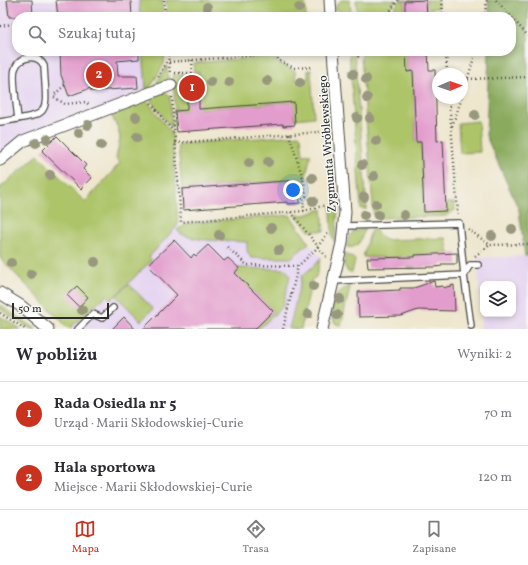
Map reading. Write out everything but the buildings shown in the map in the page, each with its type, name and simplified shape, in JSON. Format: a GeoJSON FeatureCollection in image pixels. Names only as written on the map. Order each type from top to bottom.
{"type":"FeatureCollection","features":[{"type":"Feature","properties":{"kind":"street"},"geometry":{"type":"LineString","coordinates":[[330,0],[331,12]]}},
{"type":"Feature","properties":{"kind":"street","name":"Zygmunta Wróblewskiego"},"geometry":{"type":"LineString","coordinates":[[322,329],[344,226],[344,187],[333,56]]}},
{"type":"Feature","properties":{"kind":"street"},"geometry":{"type":"LineString","coordinates":[[0,160],[22,141],[171,85]]}},
{"type":"Feature","properties":{"kind":"street"},"geometry":{"type":"LineString","coordinates":[[0,293],[21,306],[48,329]]}},
{"type":"Feature","properties":{"kind":"lane"},"geometry":{"type":"LineString","coordinates":[[0,122],[18,119],[40,114],[44,110],[47,102],[44,66],[42,61],[36,58],[24,58],[18,62],[14,69],[18,119]]}},
{"type":"Feature","properties":{"kind":"lane"},"geometry":{"type":"LineString","coordinates":[[344,226],[459,223],[471,326]]}},
{"type":"Feature","properties":{"kind":"lane"},"geometry":{"type":"LineString","coordinates":[[464,275],[470,265],[478,265]]}},
{"type":"Feature","properties":{"kind":"lane"},"geometry":{"type":"LineString","coordinates":[[333,281],[464,275]]}},
{"type":"Feature","properties":{"kind":"lane"},"geometry":{"type":"LineString","coordinates":[[78,329],[93,314],[102,318],[113,308]]}},
{"type":"Feature","properties":{"kind":"path"},"geometry":{"type":"LineString","coordinates":[[164,0],[165,12]]}},
{"type":"Feature","properties":{"kind":"path"},"geometry":{"type":"LineString","coordinates":[[390,12],[398,0]]}},
{"type":"Feature","properties":{"kind":"path"},"geometry":{"type":"LineString","coordinates":[[442,0],[443,12]]}},
{"type":"Feature","properties":{"kind":"path"},"geometry":{"type":"LineString","coordinates":[[485,12],[487,0]]}},
{"type":"Feature","properties":{"kind":"path"},"geometry":{"type":"LineString","coordinates":[[496,0],[507,12]]}},
{"type":"Feature","properties":{"kind":"path"},"geometry":{"type":"LineString","coordinates":[[516,22],[528,36]]}},
{"type":"Feature","properties":{"kind":"path"},"geometry":{"type":"LineString","coordinates":[[0,26],[12,24]]}},
{"type":"Feature","properties":{"kind":"path"},"geometry":{"type":"LineString","coordinates":[[168,56],[181,222],[304,211],[326,205]]}},
{"type":"Feature","properties":{"kind":"path"},"geometry":{"type":"LineString","coordinates":[[169,62],[249,56]]}},
{"type":"Feature","properties":{"kind":"path"},"geometry":{"type":"LineString","coordinates":[[277,56],[278,60],[294,68],[314,67]]}},
{"type":"Feature","properties":{"kind":"path"},"geometry":{"type":"LineString","coordinates":[[446,56],[447,68]]}},
{"type":"Feature","properties":{"kind":"path"},"geometry":{"type":"LineString","coordinates":[[475,56],[468,78],[528,78]]}},
{"type":"Feature","properties":{"kind":"path"},"geometry":{"type":"LineString","coordinates":[[170,74],[193,74],[192,60]]}},
{"type":"Feature","properties":{"kind":"path"},"geometry":{"type":"LineString","coordinates":[[144,95],[175,134]]}},
{"type":"Feature","properties":{"kind":"path"},"geometry":{"type":"LineString","coordinates":[[53,96],[65,104],[88,102],[93,114]]}},
{"type":"Feature","properties":{"kind":"path"},"geometry":{"type":"LineString","coordinates":[[450,104],[459,223],[490,245]]}},
{"type":"Feature","properties":{"kind":"path"},"geometry":{"type":"LineString","coordinates":[[452,129],[460,104]]}},
{"type":"Feature","properties":{"kind":"path"},"geometry":{"type":"LineString","coordinates":[[175,143],[320,132]]}},
{"type":"Feature","properties":{"kind":"path"},"geometry":{"type":"LineString","coordinates":[[289,134],[304,182],[306,196],[303,199],[304,211]]}},
{"type":"Feature","properties":{"kind":"path"},"geometry":{"type":"LineString","coordinates":[[291,212],[327,258]]}},
{"type":"Feature","properties":{"kind":"path"},"geometry":{"type":"LineString","coordinates":[[283,329],[298,266],[318,247],[328,233]]}},
{"type":"Feature","properties":{"kind":"path"},"geometry":{"type":"LineString","coordinates":[[470,265],[475,256],[490,245],[528,244]]}},
{"type":"Feature","properties":{"kind":"path"},"geometry":{"type":"LineString","coordinates":[[227,247],[247,265],[298,266]]}},
{"type":"Feature","properties":{"kind":"path"},"geometry":{"type":"LineString","coordinates":[[0,312],[25,329]]}},
{"type":"Feature","properties":{"kind":"shaded area"},"geometry":{"type":"Polygon","coordinates":[[[0,0],[139,0],[140,12],[12,12],[12,56],[143,56],[146,89],[0,154],[0,0]]]}},
{"type":"Feature","properties":{"kind":"shaded area"},"geometry":{"type":"Polygon","coordinates":[[[38,155],[85,202],[120,162],[189,237],[209,237],[213,241],[309,243],[321,257],[316,277],[312,279],[301,329],[69,329],[0,258],[0,188],[38,155]]]}},
{"type":"Feature","properties":{"kind":"shaded area"},"geometry":{"type":"Polygon","coordinates":[[[528,256],[528,329],[481,329],[480,317],[516,317],[516,281],[480,281],[480,305],[478,258],[528,256]]]}},
{"type":"Feature","properties":{"kind":"green space"},"geometry":{"type":"Polygon","coordinates":[[[139,0],[162,0],[163,12],[140,12],[139,0]]]}},
{"type":"Feature","properties":{"kind":"green space"},"geometry":{"type":"Polygon","coordinates":[[[166,0],[305,1],[306,12],[167,12],[166,0]]]}},
{"type":"Feature","properties":{"kind":"green space"},"geometry":{"type":"Polygon","coordinates":[[[341,0],[350,0],[351,12],[341,12],[336,9],[336,6],[341,0]]]}},
{"type":"Feature","properties":{"kind":"green space"},"geometry":{"type":"Polygon","coordinates":[[[356,0],[396,0],[388,12],[357,12],[356,0]]]}},
{"type":"Feature","properties":{"kind":"green space"},"geometry":{"type":"Polygon","coordinates":[[[400,0],[426,0],[405,1],[405,12],[392,12],[400,0]]]}},
{"type":"Feature","properties":{"kind":"green space"},"geometry":{"type":"Polygon","coordinates":[[[426,0],[438,0],[438,8],[426,9],[426,0]]]}},
{"type":"Feature","properties":{"kind":"green space"},"geometry":{"type":"Polygon","coordinates":[[[488,0],[528,0],[528,256],[525,256],[519,210],[486,136],[489,56],[516,56],[516,12],[489,12],[488,0]]]}},
{"type":"Feature","properties":{"kind":"green space"},"geometry":{"type":"Polygon","coordinates":[[[143,56],[165,56],[164,64],[150,88],[146,89],[143,56]]]}},
{"type":"Feature","properties":{"kind":"green space"},"geometry":{"type":"Polygon","coordinates":[[[275,56],[275,61],[295,71],[296,80],[308,79],[308,70],[311,70],[314,117],[295,119],[293,102],[175,111],[173,75],[187,75],[187,92],[199,91],[199,72],[194,72],[193,63],[275,56]]]}},
{"type":"Feature","properties":{"kind":"green space"},"geometry":{"type":"Polygon","coordinates":[[[349,56],[354,56],[367,209],[361,209],[349,56]]]}},
{"type":"Feature","properties":{"kind":"green space"},"geometry":{"type":"Polygon","coordinates":[[[406,56],[407,72],[413,71],[416,142],[421,142],[424,212],[445,203],[454,203],[455,210],[446,216],[374,218],[361,57],[406,56]]]}},
{"type":"Feature","properties":{"kind":"green space"},"geometry":{"type":"Polygon","coordinates":[[[167,66],[168,78],[163,83],[154,87],[167,66]]]}},
{"type":"Feature","properties":{"kind":"green space"},"geometry":{"type":"Polygon","coordinates":[[[164,92],[170,96],[172,129],[149,98],[164,92]]]}},
{"type":"Feature","properties":{"kind":"green space"},"geometry":{"type":"Polygon","coordinates":[[[146,99],[172,134],[178,225],[149,257],[152,260],[111,300],[107,295],[69,329],[0,258],[0,188],[38,155],[85,202],[120,163],[116,159],[120,138],[118,128],[110,113],[146,99]]]}},
{"type":"Feature","properties":{"kind":"green space"},"geometry":{"type":"Polygon","coordinates":[[[478,121],[480,152],[460,153],[458,123],[478,121]]]}},
{"type":"Feature","properties":{"kind":"green space"},"geometry":{"type":"Polygon","coordinates":[[[299,135],[301,137],[303,155],[310,154],[303,190],[299,190],[298,180],[182,189],[178,146],[180,144],[299,135]]]}},
{"type":"Feature","properties":{"kind":"green space"},"geometry":{"type":"Polygon","coordinates":[[[331,207],[338,207],[335,242],[332,236],[331,207]]]}},
{"type":"Feature","properties":{"kind":"green space"},"geometry":{"type":"Polygon","coordinates":[[[322,209],[324,231],[309,231],[296,215],[305,215],[322,209]]]}},
{"type":"Feature","properties":{"kind":"green space"},"geometry":{"type":"Polygon","coordinates":[[[290,215],[309,243],[291,258],[251,258],[247,251],[247,242],[198,239],[181,234],[177,230],[189,223],[290,215]]]}},
{"type":"Feature","properties":{"kind":"green space"},"geometry":{"type":"Polygon","coordinates":[[[365,229],[361,240],[357,245],[347,247],[349,237],[354,231],[365,229]]]}},
{"type":"Feature","properties":{"kind":"green space"},"geometry":{"type":"Polygon","coordinates":[[[374,229],[384,240],[446,238],[449,254],[415,255],[415,268],[407,268],[407,258],[363,257],[371,230],[374,229]]]}},
{"type":"Feature","properties":{"kind":"green space"},"geometry":{"type":"Polygon","coordinates":[[[345,254],[355,260],[352,273],[348,272],[344,265],[345,254]]]}},
{"type":"Feature","properties":{"kind":"green space"},"geometry":{"type":"Polygon","coordinates":[[[321,257],[316,277],[312,279],[301,329],[289,329],[302,276],[318,262],[321,257]]]}},
{"type":"Feature","properties":{"kind":"green space"},"geometry":{"type":"Polygon","coordinates":[[[239,268],[285,269],[290,275],[283,306],[259,329],[255,329],[273,311],[235,273],[239,268]]]}},
{"type":"Feature","properties":{"kind":"green space"},"geometry":{"type":"Polygon","coordinates":[[[129,284],[153,309],[141,321],[116,296],[129,284]]]}},
{"type":"Feature","properties":{"kind":"green space"},"geometry":{"type":"Polygon","coordinates":[[[350,287],[341,326],[335,323],[332,307],[336,296],[344,289],[350,287]]]}},
{"type":"Feature","properties":{"kind":"green space"},"geometry":{"type":"Polygon","coordinates":[[[0,305],[36,329],[31,329],[0,309],[0,305]]]}},
{"type":"Feature","properties":{"kind":"green space"},"geometry":{"type":"Polygon","coordinates":[[[0,316],[21,329],[0,329],[0,316]]]}},
{"type":"Feature","properties":{"kind":"place","name":"Hala sportowa"},"geometry":{"type":"Point","coordinates":[99,75]}},
{"type":"Feature","properties":{"kind":"place","name":"Rada Osiedla nr 5"},"geometry":{"type":"Point","coordinates":[192,88]}}]}
